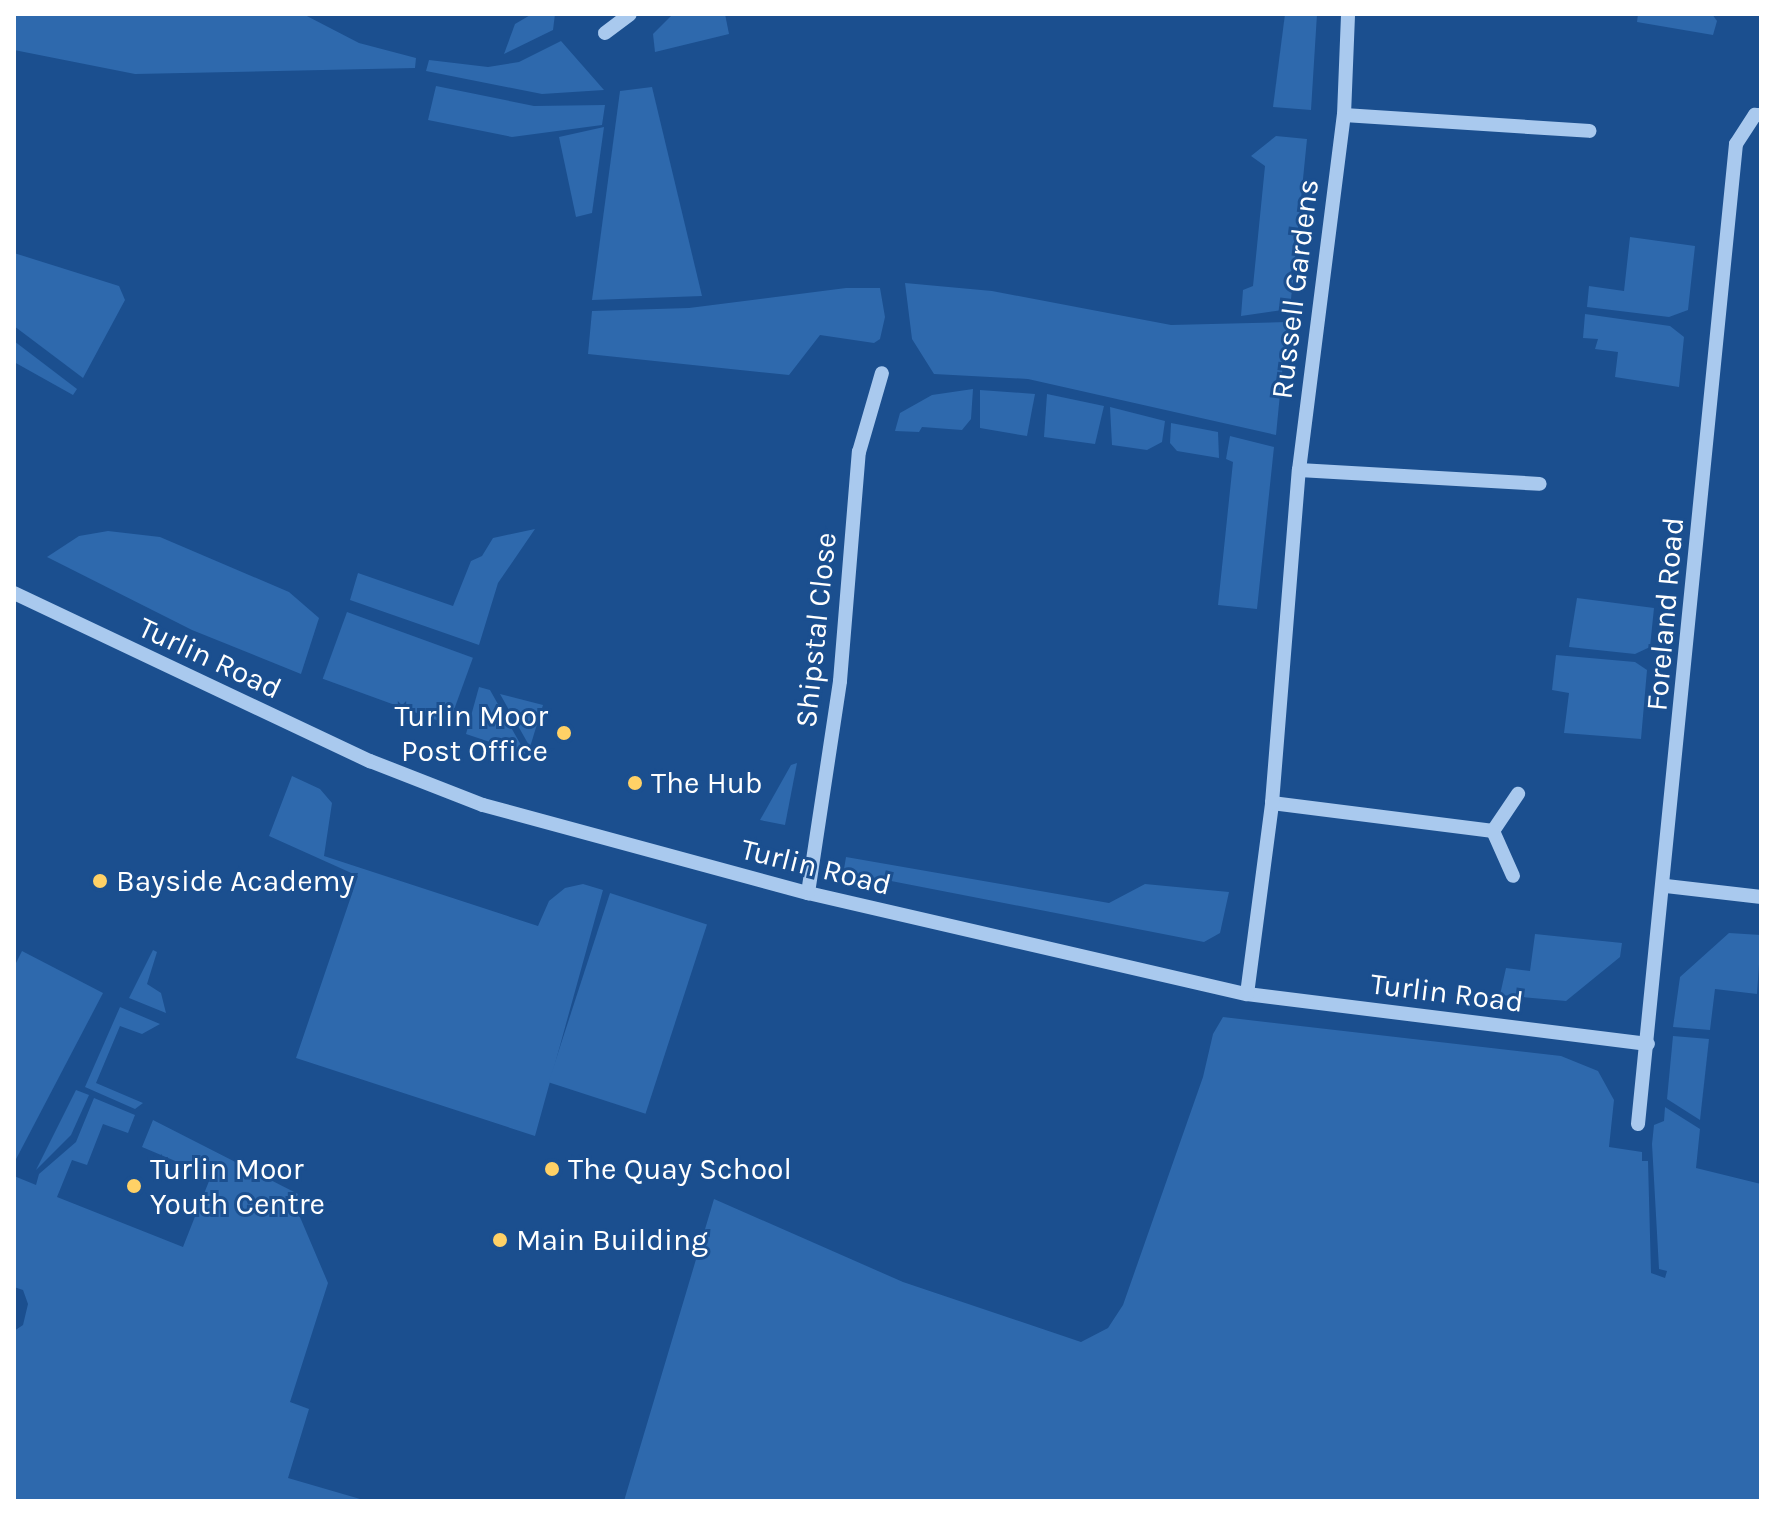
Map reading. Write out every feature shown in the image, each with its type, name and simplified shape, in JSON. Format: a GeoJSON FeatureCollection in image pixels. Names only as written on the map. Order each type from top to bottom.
{"type":"FeatureCollection","features":[{"type":"Feature","properties":{"kind":"street"},"geometry":{"type":"LineString","coordinates":[[605,33],[630,14]]}},
{"type":"Feature","properties":{"kind":"street","name":"Russell Gardens"},"geometry":{"type":"LineString","coordinates":[[1247,994],[1272,803],[1299,470],[1344,115],[1348,14]]}},
{"type":"Feature","properties":{"kind":"street"},"geometry":{"type":"LineString","coordinates":[[1344,115],[1589,131]]}},
{"type":"Feature","properties":{"kind":"street","name":"Foreland Road"},"geometry":{"type":"LineString","coordinates":[[1638,1124],[1666,886],[1736,144],[1758,115]]}},
{"type":"Feature","properties":{"kind":"street","name":"Shipstal Close"},"geometry":{"type":"LineString","coordinates":[[808,893],[840,681],[859,452],[882,373]]}},
{"type":"Feature","properties":{"kind":"street"},"geometry":{"type":"LineString","coordinates":[[1299,470],[1540,484]]}},
{"type":"Feature","properties":{"kind":"street","name":"Turlin Road"},"geometry":{"type":"LineString","coordinates":[[14,593],[370,761],[483,805],[808,893],[1247,994],[1648,1044]]}},
{"type":"Feature","properties":{"kind":"street"},"geometry":{"type":"LineString","coordinates":[[1493,831],[1518,794]]}},
{"type":"Feature","properties":{"kind":"street"},"geometry":{"type":"LineString","coordinates":[[1272,803],[1493,831]]}},
{"type":"Feature","properties":{"kind":"street"},"geometry":{"type":"LineString","coordinates":[[1493,831],[1513,876]]}},
{"type":"Feature","properties":{"kind":"street"},"geometry":{"type":"LineString","coordinates":[[1666,886],[1761,897]]}},
{"type":"Feature","properties":{"kind":"shaded area"},"geometry":{"type":"Polygon","coordinates":[[[14,14],[303,14],[359,43],[416,58],[415,68],[135,74],[14,50],[14,14]]]}},
{"type":"Feature","properties":{"kind":"shaded area"},"geometry":{"type":"Polygon","coordinates":[[[532,14],[555,14],[553,30],[504,54],[515,24],[532,14]]]}},
{"type":"Feature","properties":{"kind":"shaded area"},"geometry":{"type":"Polygon","coordinates":[[[673,14],[725,14],[729,34],[655,52],[653,34],[673,14]]]}},
{"type":"Feature","properties":{"kind":"shaded area"},"geometry":{"type":"Polygon","coordinates":[[[1285,14],[1317,14],[1311,110],[1273,107],[1285,14]]]}},
{"type":"Feature","properties":{"kind":"shaded area"},"geometry":{"type":"Polygon","coordinates":[[[1638,14],[1712,14],[1717,21],[1713,35],[1637,22],[1638,14]]]}},
{"type":"Feature","properties":{"kind":"shaded area"},"geometry":{"type":"Polygon","coordinates":[[[561,41],[604,90],[542,94],[426,71],[429,60],[488,67],[519,62],[561,41]]]}},
{"type":"Feature","properties":{"kind":"shaded area"},"geometry":{"type":"Polygon","coordinates":[[[436,86],[534,106],[605,105],[602,125],[512,137],[428,120],[436,86]]]}},
{"type":"Feature","properties":{"kind":"shaded area"},"geometry":{"type":"Polygon","coordinates":[[[652,87],[702,296],[592,300],[620,91],[652,87]]]}},
{"type":"Feature","properties":{"kind":"shaded area"},"geometry":{"type":"Polygon","coordinates":[[[604,127],[592,213],[576,217],[559,137],[604,127]]]}},
{"type":"Feature","properties":{"kind":"shaded area"},"geometry":{"type":"Polygon","coordinates":[[[1276,136],[1307,139],[1290,309],[1241,316],[1243,290],[1253,286],[1265,166],[1251,156],[1276,136]]]}},
{"type":"Feature","properties":{"kind":"shaded area"},"geometry":{"type":"Polygon","coordinates":[[[1630,237],[1695,246],[1688,310],[1669,317],[1587,307],[1589,286],[1624,291],[1630,237]]]}},
{"type":"Feature","properties":{"kind":"shaded area"},"geometry":{"type":"Polygon","coordinates":[[[14,253],[119,286],[125,300],[83,378],[14,326],[14,253]]]}},
{"type":"Feature","properties":{"kind":"shaded area"},"geometry":{"type":"Polygon","coordinates":[[[905,283],[992,291],[1171,325],[1287,322],[1276,435],[1028,379],[934,374],[912,339],[905,283]]]}},
{"type":"Feature","properties":{"kind":"shaded area"},"geometry":{"type":"Polygon","coordinates":[[[846,288],[880,288],[885,317],[880,339],[874,343],[820,335],[789,375],[588,354],[592,311],[689,308],[846,288]]]}},
{"type":"Feature","properties":{"kind":"shaded area"},"geometry":{"type":"Polygon","coordinates":[[[1585,314],[1670,326],[1684,337],[1679,387],[1615,377],[1618,352],[1595,349],[1598,339],[1583,338],[1585,314]]]}},
{"type":"Feature","properties":{"kind":"shaded area"},"geometry":{"type":"Polygon","coordinates":[[[14,341],[77,389],[73,395],[14,362],[14,341]]]}},
{"type":"Feature","properties":{"kind":"shaded area"},"geometry":{"type":"Polygon","coordinates":[[[973,389],[971,419],[962,430],[922,427],[919,432],[895,431],[900,413],[932,395],[973,389]]]}},
{"type":"Feature","properties":{"kind":"shaded area"},"geometry":{"type":"Polygon","coordinates":[[[980,390],[1035,394],[1027,436],[980,428],[980,390]]]}},
{"type":"Feature","properties":{"kind":"shaded area"},"geometry":{"type":"Polygon","coordinates":[[[1047,394],[1104,406],[1095,444],[1044,437],[1047,394]]]}},
{"type":"Feature","properties":{"kind":"shaded area"},"geometry":{"type":"Polygon","coordinates":[[[1110,407],[1165,421],[1162,442],[1147,450],[1112,445],[1110,407]]]}},
{"type":"Feature","properties":{"kind":"shaded area"},"geometry":{"type":"Polygon","coordinates":[[[1171,423],[1218,432],[1219,458],[1177,451],[1170,443],[1171,423]]]}},
{"type":"Feature","properties":{"kind":"shaded area"},"geometry":{"type":"Polygon","coordinates":[[[1230,436],[1274,447],[1257,609],[1218,605],[1233,462],[1226,459],[1230,436]]]}},
{"type":"Feature","properties":{"kind":"shaded area"},"geometry":{"type":"Polygon","coordinates":[[[535,529],[498,583],[479,645],[350,600],[358,573],[453,606],[471,561],[482,556],[493,538],[535,529]]]}},
{"type":"Feature","properties":{"kind":"shaded area"},"geometry":{"type":"Polygon","coordinates":[[[108,531],[160,537],[289,592],[319,618],[301,674],[192,630],[47,557],[79,536],[108,531]]]}},
{"type":"Feature","properties":{"kind":"shaded area"},"geometry":{"type":"Polygon","coordinates":[[[1577,598],[1654,608],[1650,647],[1635,654],[1569,647],[1577,598]]]}},
{"type":"Feature","properties":{"kind":"shaded area"},"geometry":{"type":"Polygon","coordinates":[[[347,612],[473,658],[449,725],[323,679],[347,612]]]}},
{"type":"Feature","properties":{"kind":"shaded area"},"geometry":{"type":"Polygon","coordinates":[[[1556,655],[1635,662],[1647,670],[1641,739],[1564,733],[1569,693],[1552,690],[1556,655]]]}},
{"type":"Feature","properties":{"kind":"shaded area"},"geometry":{"type":"Polygon","coordinates":[[[479,687],[490,690],[526,754],[466,734],[479,687]]]}},
{"type":"Feature","properties":{"kind":"shaded area"},"geometry":{"type":"Polygon","coordinates":[[[500,694],[543,705],[530,747],[500,694]]]}},
{"type":"Feature","properties":{"kind":"shaded area"},"geometry":{"type":"Polygon","coordinates":[[[797,763],[785,825],[760,820],[791,765],[797,763]]]}},
{"type":"Feature","properties":{"kind":"shaded area"},"geometry":{"type":"Polygon","coordinates":[[[292,776],[320,789],[332,803],[324,856],[538,926],[549,901],[565,888],[583,884],[603,890],[535,1136],[296,1058],[358,876],[269,836],[292,776]]]}},
{"type":"Feature","properties":{"kind":"shaded area"},"geometry":{"type":"Polygon","coordinates":[[[846,857],[1109,903],[1145,884],[1229,892],[1220,933],[1204,942],[850,873],[844,869],[846,857]]]}},
{"type":"Feature","properties":{"kind":"shaded area"},"geometry":{"type":"Polygon","coordinates":[[[610,893],[707,925],[646,1114],[549,1082],[610,893]]]}},
{"type":"Feature","properties":{"kind":"shaded area"},"geometry":{"type":"Polygon","coordinates":[[[1729,933],[1761,935],[1757,994],[1715,989],[1710,1030],[1673,1027],[1680,977],[1729,933]]]}},
{"type":"Feature","properties":{"kind":"shaded area"},"geometry":{"type":"Polygon","coordinates":[[[1535,934],[1622,943],[1620,957],[1566,1001],[1500,995],[1506,968],[1530,971],[1535,934]]]}},
{"type":"Feature","properties":{"kind":"shaded area"},"geometry":{"type":"Polygon","coordinates":[[[153,950],[157,952],[147,984],[161,993],[166,1013],[129,998],[153,950]]]}},
{"type":"Feature","properties":{"kind":"shaded area"},"geometry":{"type":"Polygon","coordinates":[[[22,951],[103,993],[14,1163],[14,967],[22,951]]]}},
{"type":"Feature","properties":{"kind":"shaded area"},"geometry":{"type":"Polygon","coordinates":[[[120,1007],[160,1024],[142,1034],[120,1026],[96,1083],[143,1103],[135,1109],[85,1087],[120,1007]]]}},
{"type":"Feature","properties":{"kind":"shaded area"},"geometry":{"type":"Polygon","coordinates":[[[1223,1017],[1561,1056],[1598,1071],[1614,1100],[1609,1147],[1642,1152],[1642,1161],[1648,1161],[1651,1273],[1665,1278],[1667,1271],[1659,1269],[1652,1144],[1654,1125],[1664,1121],[1665,1107],[1700,1129],[1696,1168],[1761,1184],[1761,1501],[624,1501],[714,1199],[903,1282],[1081,1342],[1108,1328],[1123,1305],[1203,1077],[1213,1034],[1223,1017]]]}},
{"type":"Feature","properties":{"kind":"shaded area"},"geometry":{"type":"Polygon","coordinates":[[[1673,1036],[1709,1039],[1700,1120],[1667,1099],[1673,1036]]]}},
{"type":"Feature","properties":{"kind":"shaded area"},"geometry":{"type":"Polygon","coordinates":[[[76,1090],[89,1095],[71,1135],[36,1170],[76,1090]]]}},
{"type":"Feature","properties":{"kind":"shaded area"},"geometry":{"type":"Polygon","coordinates":[[[94,1098],[135,1115],[128,1133],[103,1124],[87,1165],[72,1160],[57,1197],[183,1247],[211,1176],[142,1147],[153,1120],[298,1194],[294,1203],[328,1283],[290,1402],[309,1409],[288,1478],[367,1501],[14,1501],[14,1331],[23,1325],[28,1304],[23,1290],[14,1287],[14,1176],[36,1185],[39,1174],[76,1142],[94,1098]]]}},
{"type":"Feature","properties":{"kind":"place","name":"Turlin Moor Post Office"},"geometry":{"type":"Point","coordinates":[564,733]}},
{"type":"Feature","properties":{"kind":"place","name":"The Hub"},"geometry":{"type":"Point","coordinates":[635,783]}},
{"type":"Feature","properties":{"kind":"place","name":"Bayside Academy"},"geometry":{"type":"Point","coordinates":[100,881]}},
{"type":"Feature","properties":{"kind":"place","name":"The Quay School"},"geometry":{"type":"Point","coordinates":[552,1169]}},
{"type":"Feature","properties":{"kind":"place","name":"Turlin Moor Youth Centre"},"geometry":{"type":"Point","coordinates":[134,1186]}},
{"type":"Feature","properties":{"kind":"place","name":"Main Building"},"geometry":{"type":"Point","coordinates":[500,1240]}}]}
